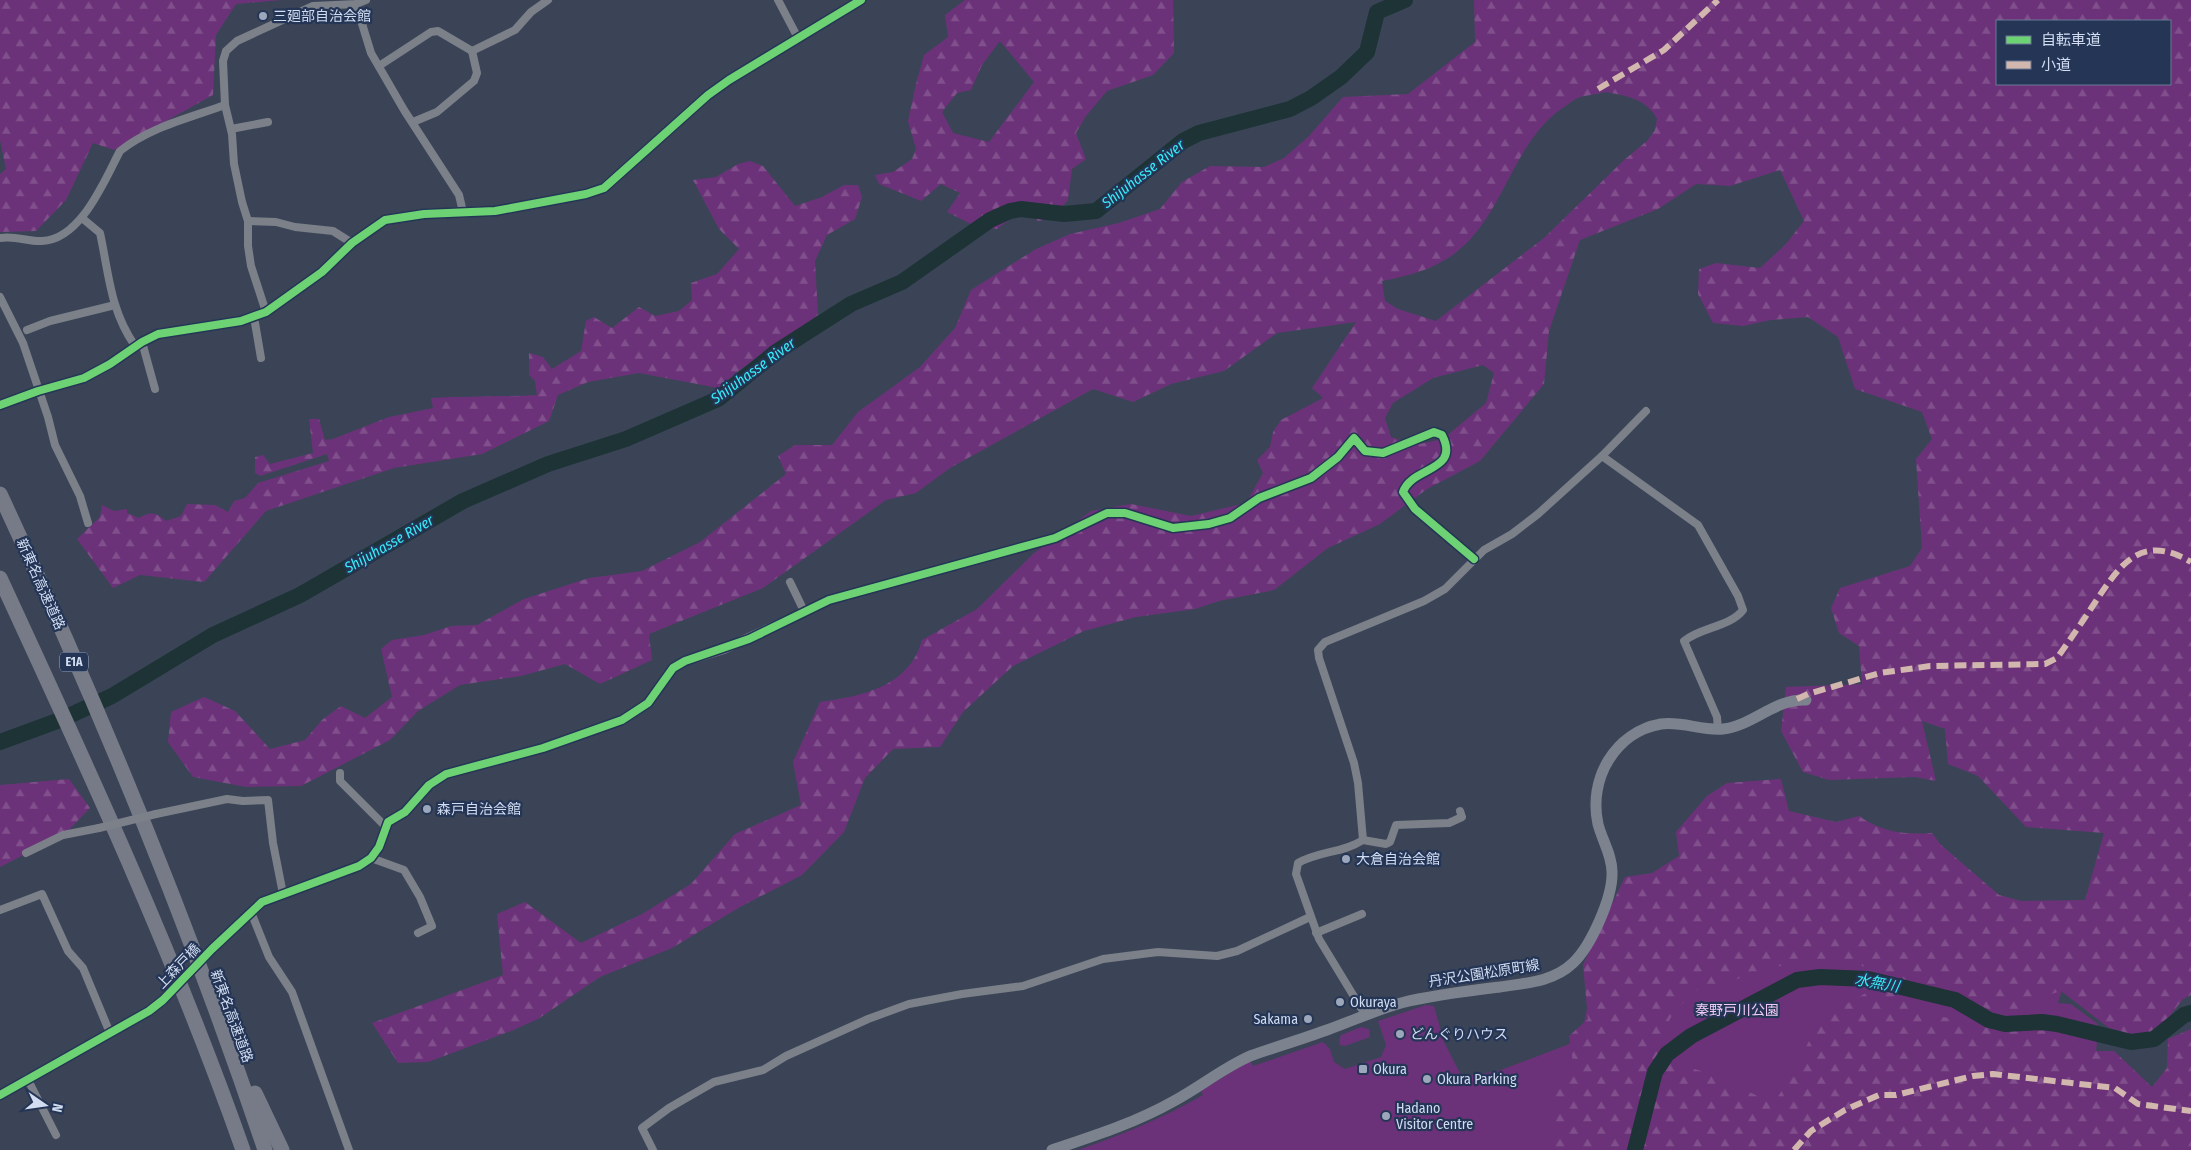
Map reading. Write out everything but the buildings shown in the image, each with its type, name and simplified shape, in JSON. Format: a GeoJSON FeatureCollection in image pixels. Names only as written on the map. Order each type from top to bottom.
{"type":"FeatureCollection","features":[{"type":"Feature","properties":{"kind":"highway","name":"新東名高速道路"},"geometry":{"type":"LineString","coordinates":[[0,494],[125,780],[224,1026],[265,1150]]}},
{"type":"Feature","properties":{"kind":"highway","name":"E1A"},"geometry":{"type":"LineString","coordinates":[[0,578],[98,792],[202,1040],[243,1150]]}},
{"type":"Feature","properties":{"kind":"highway"},"geometry":{"type":"LineString","coordinates":[[224,1026],[282,1150]]}},
{"type":"Feature","properties":{"kind":"main road","name":"丹沢公園松原町線"},"geometry":{"type":"LineString","coordinates":[[1052,1150],[1142,1118],[1198,1088],[1235,1062],[1398,1004],[1430,996],[1534,982],[1555,976],[1573,963],[1583,950],[1608,903],[1612,887],[1610,857],[1598,823],[1596,802],[1601,773],[1607,761],[1628,737],[1645,728],[1674,723],[1718,730],[1734,728],[1790,702],[1806,700]]}},
{"type":"Feature","properties":{"kind":"street"},"geometry":{"type":"LineString","coordinates":[[266,312],[248,246],[248,221],[238,183],[231,129],[225,105],[223,61],[226,51],[231,45],[313,6],[356,4],[366,0]]}},
{"type":"Feature","properties":{"kind":"street"},"geometry":{"type":"LineString","coordinates":[[472,51],[515,30],[531,12],[548,0]]}},
{"type":"Feature","properties":{"kind":"street"},"geometry":{"type":"LineString","coordinates":[[778,0],[798,38]]}},
{"type":"Feature","properties":{"kind":"street"},"geometry":{"type":"LineString","coordinates":[[0,405],[38,391],[84,378],[110,364],[138,344],[169,332],[200,329],[254,317],[266,312],[322,272],[352,243],[385,220],[402,216],[495,211],[586,194],[604,188],[708,95],[861,0]]}},
{"type":"Feature","properties":{"kind":"street"},"geometry":{"type":"LineString","coordinates":[[356,4],[371,53],[459,195],[464,212]]}},
{"type":"Feature","properties":{"kind":"street"},"geometry":{"type":"LineString","coordinates":[[378,66],[431,32],[438,31],[472,51],[477,73],[474,80],[437,112],[413,122]]}},
{"type":"Feature","properties":{"kind":"street"},"geometry":{"type":"LineString","coordinates":[[0,238],[17,237],[43,241],[53,239],[82,218],[120,151],[150,132],[225,105]]}},
{"type":"Feature","properties":{"kind":"street"},"geometry":{"type":"LineString","coordinates":[[231,129],[268,122]]}},
{"type":"Feature","properties":{"kind":"street"},"geometry":{"type":"LineString","coordinates":[[82,218],[100,233],[109,289],[122,322],[138,344],[155,389]]}},
{"type":"Feature","properties":{"kind":"street"},"geometry":{"type":"LineString","coordinates":[[248,221],[276,222],[295,227],[333,231],[352,243]]}},
{"type":"Feature","properties":{"kind":"street"},"geometry":{"type":"LineString","coordinates":[[0,298],[23,343],[48,417],[55,445],[80,496],[88,523]]}},
{"type":"Feature","properties":{"kind":"street"},"geometry":{"type":"LineString","coordinates":[[27,330],[50,321],[115,305]]}},
{"type":"Feature","properties":{"kind":"street"},"geometry":{"type":"LineString","coordinates":[[254,317],[261,358]]}},
{"type":"Feature","properties":{"kind":"street"},"geometry":{"type":"LineString","coordinates":[[1363,840],[1358,783],[1354,762],[1318,650],[1324,642],[1424,601],[1445,589],[1484,550],[1512,534],[1538,514],[1602,456],[1646,411]]}},
{"type":"Feature","properties":{"kind":"street"},"geometry":{"type":"LineString","coordinates":[[418,933],[432,926],[420,897],[404,870],[371,858],[379,847],[385,826],[412,806],[429,785],[446,774],[542,748],[622,720],[648,703],[673,668],[686,660],[724,649],[829,600],[1055,538],[1107,513],[1125,513],[1173,528],[1209,524],[1230,518],[1258,498],[1311,478],[1338,457],[1354,438],[1366,451],[1383,453],[1434,432],[1442,435],[1447,445],[1447,453],[1441,462],[1406,484],[1403,492],[1414,509],[1474,559]]}},
{"type":"Feature","properties":{"kind":"street"},"geometry":{"type":"LineString","coordinates":[[1602,456],[1698,525],[1738,596],[1743,610],[1738,617],[1694,633],[1684,641],[1717,717],[1718,730]]}},
{"type":"Feature","properties":{"kind":"street"},"geometry":{"type":"LineString","coordinates":[[790,582],[804,611]]}},
{"type":"Feature","properties":{"kind":"street"},"geometry":{"type":"LineString","coordinates":[[340,773],[340,781],[385,826]]}},
{"type":"Feature","properties":{"kind":"street"},"geometry":{"type":"LineString","coordinates":[[26,853],[64,835],[156,814],[227,799],[243,802],[268,800],[273,843],[283,894]]}},
{"type":"Feature","properties":{"kind":"street"},"geometry":{"type":"LineString","coordinates":[[1367,1015],[1360,1008],[1316,932],[1296,874],[1298,863],[1309,857],[1350,848],[1363,840],[1386,844],[1390,842],[1396,825],[1448,823],[1462,816],[1460,811]]}},
{"type":"Feature","properties":{"kind":"street","name":"上森戸橋"},"geometry":{"type":"LineString","coordinates":[[0,1095],[27,1078],[149,1011],[163,1000],[212,949],[262,902],[359,866],[371,858]]}},
{"type":"Feature","properties":{"kind":"street"},"geometry":{"type":"LineString","coordinates":[[0,910],[42,894],[68,951],[83,968],[110,1033]]}},
{"type":"Feature","properties":{"kind":"street"},"geometry":{"type":"LineString","coordinates":[[251,912],[269,957],[292,992],[348,1150]]}},
{"type":"Feature","properties":{"kind":"street"},"geometry":{"type":"LineString","coordinates":[[1316,932],[1362,914]]}},
{"type":"Feature","properties":{"kind":"street"},"geometry":{"type":"LineString","coordinates":[[653,1150],[642,1128],[669,1108],[714,1082],[763,1070],[795,1052],[868,1019],[910,1004],[962,994],[1023,986],[1103,959],[1158,952],[1218,956],[1238,951],[1310,916]]}},
{"type":"Feature","properties":{"kind":"street"},"geometry":{"type":"LineString","coordinates":[[27,1078],[56,1135]]}},
{"type":"Feature","properties":{"kind":"green space"},"geometry":{"type":"Polygon","coordinates":[[[0,0],[281,0],[236,4],[216,35],[213,95],[114,150],[93,143],[66,200],[36,231],[0,232],[0,174],[6,169],[0,140],[0,0]]]}},
{"type":"Feature","properties":{"kind":"green space"},"geometry":{"type":"Polygon","coordinates":[[[965,0],[1173,0],[1174,53],[1153,75],[1107,91],[1086,116],[1076,133],[1086,159],[1072,169],[1068,200],[1051,219],[1038,221],[1026,206],[1017,204],[1009,220],[997,229],[973,225],[947,212],[960,193],[941,184],[921,201],[879,184],[875,175],[893,172],[912,159],[916,149],[908,121],[916,84],[924,55],[948,37],[945,15],[965,0]],[[1000,41],[982,65],[971,90],[957,93],[942,112],[953,133],[989,142],[1034,82],[1000,41]]]}},
{"type":"Feature","properties":{"kind":"green space"},"geometry":{"type":"Polygon","coordinates":[[[1474,0],[2191,0],[2191,995],[2183,999],[2157,1032],[2130,1034],[2109,1028],[2061,991],[2039,998],[2024,1020],[1999,1014],[1973,1002],[1847,961],[1768,967],[1720,986],[1699,988],[1680,1005],[1669,1020],[1667,1038],[1674,1063],[1708,1073],[1760,1097],[1777,1098],[1794,1072],[1820,1018],[1877,987],[1906,998],[1937,1016],[2027,1031],[2061,1030],[2084,1051],[2114,1051],[2152,1087],[2167,1068],[2168,1039],[2191,1029],[2191,1150],[1535,1150],[1550,1137],[1560,1110],[1550,1084],[1574,1069],[1569,1036],[1588,1019],[1583,965],[1625,877],[1652,873],[1679,856],[1676,832],[1707,796],[1727,783],[1781,779],[1789,811],[1836,822],[1859,816],[1885,829],[1903,833],[1932,833],[1940,844],[1999,895],[2021,901],[2085,900],[2104,833],[2026,827],[1978,776],[1948,764],[1945,729],[1922,721],[1936,781],[1915,777],[1829,780],[1803,772],[1781,731],[1786,687],[1862,684],[1859,646],[1839,633],[1831,608],[1840,588],[1910,566],[1922,548],[1916,459],[1932,439],[1922,412],[1855,389],[1838,337],[1808,317],[1771,320],[1743,326],[1713,323],[1698,294],[1699,269],[1716,263],[1760,268],[1785,245],[1804,221],[1780,170],[1730,186],[1696,184],[1658,209],[1580,240],[1549,331],[1544,384],[1480,461],[1427,489],[1380,524],[1328,548],[1274,590],[1219,601],[1195,609],[1136,617],[1084,631],[1013,666],[963,712],[940,747],[893,749],[865,778],[844,832],[802,875],[740,907],[672,948],[600,977],[538,1019],[428,1062],[398,1063],[372,1023],[503,975],[497,914],[525,902],[581,943],[642,914],[691,884],[735,834],[801,805],[793,762],[820,702],[867,692],[895,679],[916,656],[922,640],[977,609],[1033,554],[1091,511],[1131,504],[1191,516],[1246,503],[1263,473],[1257,460],[1270,447],[1273,432],[1281,420],[1323,398],[1312,388],[1356,322],[1277,333],[1224,371],[1171,384],[1133,402],[1093,389],[950,468],[916,493],[886,500],[763,588],[649,634],[652,660],[600,684],[565,664],[521,676],[460,685],[418,711],[390,740],[301,786],[246,787],[193,777],[168,742],[171,712],[204,697],[235,711],[270,749],[305,740],[322,720],[341,706],[365,718],[392,697],[381,649],[392,640],[424,635],[451,626],[477,625],[524,599],[589,578],[642,571],[700,542],[786,474],[778,456],[795,445],[832,445],[858,412],[920,367],[955,328],[971,290],[1036,249],[1070,234],[1119,223],[1160,209],[1182,182],[1210,166],[1264,167],[1284,158],[1309,136],[1343,97],[1408,94],[1475,42],[1474,0]],[[1606,92],[1576,99],[1545,123],[1517,163],[1480,228],[1463,246],[1443,261],[1421,271],[1382,281],[1385,301],[1398,309],[1436,321],[1544,238],[1624,160],[1647,141],[1655,130],[1657,119],[1653,112],[1642,103],[1629,97],[1606,92]],[[1483,365],[1433,378],[1393,403],[1385,418],[1391,437],[1415,445],[1443,439],[1486,403],[1494,373],[1483,365]]]}},
{"type":"Feature","properties":{"kind":"green space"},"geometry":{"type":"Polygon","coordinates":[[[750,161],[763,166],[795,206],[822,197],[844,185],[858,185],[862,197],[855,219],[827,235],[815,261],[818,315],[737,372],[718,388],[639,373],[588,382],[558,395],[549,421],[482,454],[394,468],[266,511],[204,582],[140,575],[113,588],[77,539],[100,517],[102,505],[114,511],[127,509],[127,513],[139,518],[146,514],[156,514],[166,521],[181,516],[187,504],[215,505],[228,512],[234,501],[245,498],[258,483],[329,461],[327,454],[260,476],[255,473],[255,457],[263,455],[270,464],[313,453],[309,419],[319,419],[325,440],[333,439],[389,417],[433,408],[431,398],[537,395],[535,381],[529,375],[529,353],[543,357],[552,369],[581,351],[586,321],[594,317],[612,328],[639,307],[655,316],[679,311],[692,300],[691,283],[717,274],[739,249],[719,229],[693,180],[716,177],[738,164],[750,161]]]}},
{"type":"Feature","properties":{"kind":"green space"},"geometry":{"type":"Polygon","coordinates":[[[69,779],[90,808],[65,834],[0,867],[0,785],[69,779]]]}},
{"type":"Feature","properties":{"kind":"green space","name":"秦野戸川公園"},"geometry":{"type":"Polygon","coordinates":[[[1686,880],[1949,886],[2083,918],[2058,1003],[2071,1004],[2098,1024],[2096,1055],[1789,1150],[1078,1150],[1142,1126],[1173,1111],[1203,1095],[1201,1091],[1250,1060],[1253,1066],[1323,1042],[1330,1049],[1334,1062],[1345,1069],[1381,1057],[1386,1045],[1378,1021],[1426,1005],[1434,1006],[1444,1042],[1462,1077],[1498,1071],[1567,1045],[1577,1036],[1583,1024],[1587,1011],[1588,969],[1592,943],[1612,905],[1686,880]]]}},
{"type":"Feature","properties":{"kind":"green space"},"geometry":{"type":"Polygon","coordinates":[[[1361,1027],[1369,1029],[1370,1037],[1345,1046],[1340,1045],[1341,1035],[1361,1027]]]}},
{"type":"Feature","properties":{"kind":"waterway","name":"Shijuhasse River"},"geometry":{"type":"LineString","coordinates":[[0,742],[60,720],[112,696],[213,635],[300,595],[463,501],[548,464],[626,439],[718,399],[776,352],[851,304],[902,282],[990,220],[1010,211],[1021,209],[1064,214],[1096,211],[1183,141],[1199,133],[1290,109],[1311,98],[1341,77],[1367,52],[1377,12],[1405,0]]}},
{"type":"Feature","properties":{"kind":"waterway","name":"水無川"},"geometry":{"type":"LineString","coordinates":[[1635,1150],[1655,1072],[1667,1054],[1691,1036],[1797,980],[1820,977],[1868,979],[1955,1000],[1989,1020],[2005,1024],[2042,1022],[2057,1024],[2131,1042],[2154,1039],[2184,1015],[2191,1013]]}},
{"type":"Feature","properties":{"kind":"marked path"},"geometry":{"type":"LineString","coordinates":[[1598,89],[1664,50],[1718,0]]}},
{"type":"Feature","properties":{"kind":"marked path"},"geometry":{"type":"LineString","coordinates":[[1797,699],[1880,673],[1930,666],[2045,664],[2057,658],[2111,579],[2132,558],[2144,552],[2157,550],[2173,553],[2191,562]]}},
{"type":"Feature","properties":{"kind":"marked path"},"geometry":{"type":"LineString","coordinates":[[1794,1150],[1811,1131],[1845,1110],[1879,1095],[1896,1095],[1973,1076],[1993,1074],[2115,1088],[2138,1104],[2191,1111]]}},
{"type":"Feature","properties":{"kind":"cycle path"},"geometry":{"type":"LineString","coordinates":[[0,405],[38,391],[84,378],[158,334],[241,321],[266,312],[322,272],[352,243],[385,220],[424,214],[495,211],[586,194],[604,188],[708,95],[729,80],[861,0]]}},
{"type":"Feature","properties":{"kind":"cycle path"},"geometry":{"type":"LineString","coordinates":[[0,1095],[149,1011],[163,1000],[212,949],[262,902],[359,866],[371,858],[379,847],[388,822],[405,812],[429,785],[446,774],[543,748],[622,720],[648,703],[673,668],[685,661],[749,639],[829,600],[1055,538],[1107,513],[1125,513],[1173,528],[1209,524],[1230,518],[1259,498],[1311,478],[1338,457],[1354,438],[1365,451],[1383,453],[1434,432],[1442,435],[1446,447],[1445,456],[1433,468],[1416,477],[1403,492],[1415,509],[1474,559]]}},
{"type":"Feature","properties":{"kind":"place","name":"三廻部自治会館"},"geometry":{"type":"Point","coordinates":[263,16]}},
{"type":"Feature","properties":{"kind":"place","name":"森戸自治会館"},"geometry":{"type":"Point","coordinates":[427,809]}},
{"type":"Feature","properties":{"kind":"place","name":"大倉自治会館"},"geometry":{"type":"Point","coordinates":[1346,859]}},
{"type":"Feature","properties":{"kind":"place","name":"Okuraya"},"geometry":{"type":"Point","coordinates":[1340,1002]}},
{"type":"Feature","properties":{"kind":"place","name":"Sakama"},"geometry":{"type":"Point","coordinates":[1308,1019]}},
{"type":"Feature","properties":{"kind":"place","name":"どんぐりハウス"},"geometry":{"type":"Point","coordinates":[1400,1034]}},
{"type":"Feature","properties":{"kind":"place","name":"Okura"},"geometry":{"type":"Point","coordinates":[1363,1069]}},
{"type":"Feature","properties":{"kind":"place","name":"Okura Parking"},"geometry":{"type":"Point","coordinates":[1427,1079]}},
{"type":"Feature","properties":{"kind":"place","name":"Hadano Visitor Centre"},"geometry":{"type":"Point","coordinates":[1386,1116]}}]}
